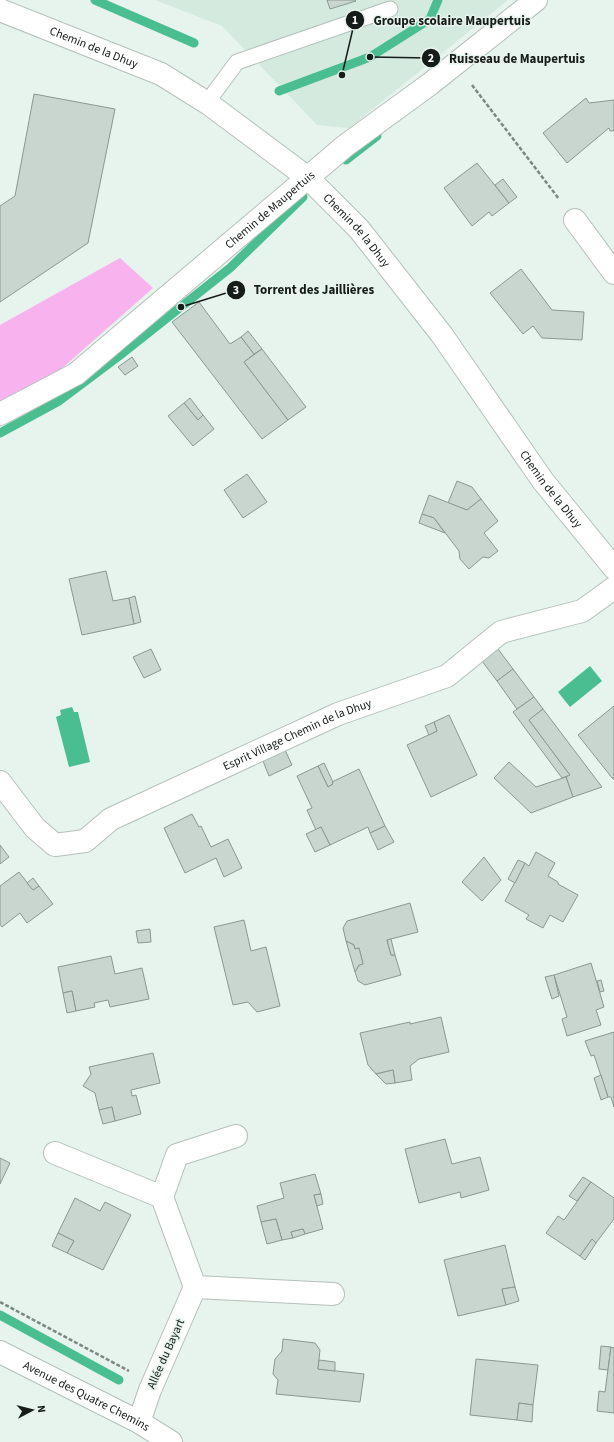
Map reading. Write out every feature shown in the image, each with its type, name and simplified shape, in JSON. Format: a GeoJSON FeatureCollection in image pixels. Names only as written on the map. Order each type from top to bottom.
{"type":"FeatureCollection","features":[{"type":"Feature","properties":{"kind":"street","name":"Chemin de Maupertuis"},"geometry":{"type":"LineString","coordinates":[[0,414],[76,374],[345,146],[430,84],[536,0]]}},
{"type":"Feature","properties":{"kind":"street","name":"Chemin de la Dhuy"},"geometry":{"type":"LineString","coordinates":[[0,10],[160,74],[209,104],[308,178],[359,229],[432,322],[543,481],[614,568]]}},
{"type":"Feature","properties":{"kind":"street"},"geometry":{"type":"LineString","coordinates":[[574,220],[614,273]]}},
{"type":"Feature","properties":{"kind":"street","name":"Esprit Village Chemin de la Dhuy"},"geometry":{"type":"LineString","coordinates":[[0,782],[35,828],[55,845],[85,841],[111,819],[338,714],[447,676],[501,632],[582,611],[614,588]]}},
{"type":"Feature","properties":{"kind":"street"},"geometry":{"type":"LineString","coordinates":[[236,1136],[177,1155],[162,1197],[195,1287],[333,1294]]}},
{"type":"Feature","properties":{"kind":"street"},"geometry":{"type":"LineString","coordinates":[[55,1152],[162,1197]]}},
{"type":"Feature","properties":{"kind":"street","name":"Allée du Bayart"},"geometry":{"type":"LineString","coordinates":[[139,1422],[150,1390],[195,1287]]}},
{"type":"Feature","properties":{"kind":"street","name":"Avenue des Quatre Chemins"},"geometry":{"type":"LineString","coordinates":[[0,1352],[139,1422],[171,1442]]}},
{"type":"Feature","properties":{"kind":"lane"},"geometry":{"type":"LineString","coordinates":[[209,104],[214,93],[237,62],[390,9]]}},
{"type":"Feature","properties":{"kind":"path"},"geometry":{"type":"LineString","coordinates":[[474,88],[574,220]]}},
{"type":"Feature","properties":{"kind":"path"},"geometry":{"type":"LineString","coordinates":[[0,1302],[129,1371],[150,1390]]}},
{"type":"Feature","properties":{"kind":"shaded area"},"geometry":{"type":"Polygon","coordinates":[[[155,0],[508,0],[349,128],[317,125],[222,26],[155,0]]]}},
{"type":"Feature","properties":{"kind":"shaded area"},"geometry":{"type":"Polygon","coordinates":[[[120,258],[153,288],[0,423],[0,325],[120,258]]]}},
{"type":"Feature","properties":{"kind":"shaded area"},"geometry":{"type":"Polygon","coordinates":[[[590,666],[602,681],[570,707],[558,692],[590,666]]]}},
{"type":"Feature","properties":{"kind":"shaded area"},"geometry":{"type":"Polygon","coordinates":[[[72,707],[74,712],[78,712],[90,762],[69,767],[56,717],[61,715],[60,710],[72,707]]]}},
{"type":"Feature","properties":{"kind":"building"},"geometry":{"type":"Polygon","coordinates":[[[327,0],[355,0],[356,1],[330,9],[327,0]]]}},
{"type":"Feature","properties":{"kind":"building"},"geometry":{"type":"Polygon","coordinates":[[[34,94],[115,109],[88,243],[0,302],[0,206],[15,196],[34,94]]]}},
{"type":"Feature","properties":{"kind":"building"},"geometry":{"type":"Polygon","coordinates":[[[586,98],[589,103],[614,100],[614,131],[610,131],[609,128],[567,163],[543,133],[586,98]]]}},
{"type":"Feature","properties":{"kind":"building"},"geometry":{"type":"Polygon","coordinates":[[[477,163],[509,203],[492,216],[489,212],[472,226],[444,188],[477,163]]]}},
{"type":"Feature","properties":{"kind":"building"},"geometry":{"type":"Polygon","coordinates":[[[503,179],[517,197],[509,203],[495,185],[503,179]]]}},
{"type":"Feature","properties":{"kind":"building"},"geometry":{"type":"Polygon","coordinates":[[[521,269],[552,310],[584,312],[582,340],[542,338],[533,326],[523,334],[490,293],[521,269]]]}},
{"type":"Feature","properties":{"kind":"building"},"geometry":{"type":"Polygon","coordinates":[[[199,302],[230,344],[241,337],[254,354],[244,362],[288,420],[262,439],[172,322],[199,302]]]}},
{"type":"Feature","properties":{"kind":"building"},"geometry":{"type":"Polygon","coordinates":[[[248,331],[262,349],[254,354],[241,337],[248,331]]]}},
{"type":"Feature","properties":{"kind":"building"},"geometry":{"type":"Polygon","coordinates":[[[262,349],[306,407],[288,420],[244,362],[262,349]]]}},
{"type":"Feature","properties":{"kind":"building"},"geometry":{"type":"Polygon","coordinates":[[[132,357],[138,366],[125,375],[118,367],[132,357]]]}},
{"type":"Feature","properties":{"kind":"building"},"geometry":{"type":"Polygon","coordinates":[[[190,398],[203,415],[198,420],[184,403],[190,398]]]}},
{"type":"Feature","properties":{"kind":"building"},"geometry":{"type":"Polygon","coordinates":[[[184,403],[198,420],[203,415],[214,429],[193,446],[168,416],[184,403]]]}},
{"type":"Feature","properties":{"kind":"building"},"geometry":{"type":"Polygon","coordinates":[[[247,474],[267,502],[243,518],[224,490],[247,474]]]}},
{"type":"Feature","properties":{"kind":"building"},"geometry":{"type":"Polygon","coordinates":[[[457,481],[472,487],[481,499],[467,510],[448,503],[457,481]]]}},
{"type":"Feature","properties":{"kind":"building"},"geometry":{"type":"Polygon","coordinates":[[[429,495],[467,510],[481,499],[498,521],[484,533],[498,551],[489,558],[483,557],[469,569],[460,559],[459,551],[434,518],[422,514],[429,495]]]}},
{"type":"Feature","properties":{"kind":"building"},"geometry":{"type":"Polygon","coordinates":[[[422,514],[434,518],[445,533],[419,523],[422,514]]]}},
{"type":"Feature","properties":{"kind":"building"},"geometry":{"type":"Polygon","coordinates":[[[106,571],[113,601],[129,598],[134,624],[82,635],[69,579],[106,571]]]}},
{"type":"Feature","properties":{"kind":"building"},"geometry":{"type":"Polygon","coordinates":[[[135,596],[141,622],[134,624],[129,598],[135,596]]]}},
{"type":"Feature","properties":{"kind":"building"},"geometry":{"type":"Polygon","coordinates":[[[151,649],[161,670],[144,678],[133,657],[151,649]]]}},
{"type":"Feature","properties":{"kind":"building"},"geometry":{"type":"Polygon","coordinates":[[[498,649],[513,669],[497,681],[482,661],[498,649]]]}},
{"type":"Feature","properties":{"kind":"building"},"geometry":{"type":"Polygon","coordinates":[[[513,669],[534,697],[517,709],[497,681],[513,669]]]}},
{"type":"Feature","properties":{"kind":"building"},"geometry":{"type":"Polygon","coordinates":[[[534,697],[543,709],[529,720],[570,775],[562,778],[513,712],[534,697]]]}},
{"type":"Feature","properties":{"kind":"building"},"geometry":{"type":"Polygon","coordinates":[[[614,706],[614,779],[613,779],[578,735],[614,706]]]}},
{"type":"Feature","properties":{"kind":"building"},"geometry":{"type":"Polygon","coordinates":[[[543,709],[602,787],[573,797],[566,777],[570,775],[529,720],[543,709]]]}},
{"type":"Feature","properties":{"kind":"building"},"geometry":{"type":"Polygon","coordinates":[[[449,715],[477,775],[431,797],[407,745],[437,731],[434,722],[449,715]]]}},
{"type":"Feature","properties":{"kind":"building"},"geometry":{"type":"Polygon","coordinates":[[[434,722],[437,731],[429,735],[425,726],[434,722]]]}},
{"type":"Feature","properties":{"kind":"building"},"geometry":{"type":"Polygon","coordinates":[[[285,750],[292,765],[269,776],[263,761],[285,750]]]}},
{"type":"Feature","properties":{"kind":"building"},"geometry":{"type":"Polygon","coordinates":[[[509,762],[536,787],[566,777],[573,797],[531,813],[494,778],[509,762]]]}},
{"type":"Feature","properties":{"kind":"building"},"geometry":{"type":"Polygon","coordinates":[[[324,763],[333,782],[333,784],[328,787],[318,766],[324,763]]]}},
{"type":"Feature","properties":{"kind":"building"},"geometry":{"type":"Polygon","coordinates":[[[318,766],[328,787],[333,784],[332,782],[359,769],[385,826],[370,833],[368,827],[330,845],[321,827],[316,830],[307,810],[312,808],[297,776],[318,766]]]}},
{"type":"Feature","properties":{"kind":"building"},"geometry":{"type":"Polygon","coordinates":[[[192,814],[199,827],[201,826],[211,847],[228,839],[242,868],[224,877],[216,858],[185,873],[164,828],[192,814]]]}},
{"type":"Feature","properties":{"kind":"building"},"geometry":{"type":"Polygon","coordinates":[[[385,826],[394,842],[378,850],[370,833],[385,826]]]}},
{"type":"Feature","properties":{"kind":"building"},"geometry":{"type":"Polygon","coordinates":[[[321,827],[330,845],[315,852],[306,834],[321,827]]]}},
{"type":"Feature","properties":{"kind":"building"},"geometry":{"type":"Polygon","coordinates":[[[0,845],[9,857],[0,864],[0,845]]]}},
{"type":"Feature","properties":{"kind":"building"},"geometry":{"type":"Polygon","coordinates":[[[536,852],[555,863],[548,876],[558,882],[558,884],[578,895],[563,922],[550,915],[543,928],[526,919],[529,915],[505,901],[525,863],[529,866],[536,852]]]}},
{"type":"Feature","properties":{"kind":"building"},"geometry":{"type":"Polygon","coordinates":[[[484,857],[501,880],[482,901],[462,882],[484,857]]]}},
{"type":"Feature","properties":{"kind":"building"},"geometry":{"type":"Polygon","coordinates":[[[518,860],[525,863],[515,883],[508,879],[518,860]]]}},
{"type":"Feature","properties":{"kind":"building"},"geometry":{"type":"Polygon","coordinates":[[[19,872],[33,890],[39,886],[53,904],[27,923],[20,913],[2,927],[0,924],[0,886],[19,872]]]}},
{"type":"Feature","properties":{"kind":"building"},"geometry":{"type":"Polygon","coordinates":[[[33,878],[39,886],[33,890],[27,883],[33,878]]]}},
{"type":"Feature","properties":{"kind":"building"},"geometry":{"type":"Polygon","coordinates":[[[410,903],[418,932],[387,940],[391,955],[395,955],[401,975],[365,985],[358,981],[355,972],[359,965],[363,964],[359,948],[355,949],[354,945],[346,941],[343,928],[347,921],[410,903]]]}},
{"type":"Feature","properties":{"kind":"building"},"geometry":{"type":"Polygon","coordinates":[[[244,920],[251,951],[266,947],[280,1006],[257,1012],[248,1002],[233,1005],[214,927],[244,920]]]}},
{"type":"Feature","properties":{"kind":"building"},"geometry":{"type":"Polygon","coordinates":[[[150,929],[151,942],[138,943],[136,931],[150,929]]]}},
{"type":"Feature","properties":{"kind":"building"},"geometry":{"type":"Polygon","coordinates":[[[391,939],[395,955],[391,955],[387,940],[391,939]]]}},
{"type":"Feature","properties":{"kind":"building"},"geometry":{"type":"Polygon","coordinates":[[[346,941],[354,945],[355,949],[359,948],[363,964],[359,965],[355,972],[346,941]]]}},
{"type":"Feature","properties":{"kind":"building"},"geometry":{"type":"Polygon","coordinates":[[[111,956],[115,974],[142,968],[149,999],[110,1007],[108,1000],[94,1003],[95,1007],[76,1011],[72,991],[63,993],[58,967],[111,956]]]}},
{"type":"Feature","properties":{"kind":"building"},"geometry":{"type":"Polygon","coordinates":[[[591,963],[604,1007],[596,1010],[601,1025],[567,1036],[562,1019],[567,1017],[554,975],[591,963]]]}},
{"type":"Feature","properties":{"kind":"building"},"geometry":{"type":"Polygon","coordinates":[[[554,975],[559,996],[552,999],[545,977],[554,975]]]}},
{"type":"Feature","properties":{"kind":"building"},"geometry":{"type":"Polygon","coordinates":[[[601,980],[604,991],[600,992],[597,981],[601,980]]]}},
{"type":"Feature","properties":{"kind":"building"},"geometry":{"type":"Polygon","coordinates":[[[72,991],[76,1011],[67,1013],[63,993],[72,991]]]}},
{"type":"Feature","properties":{"kind":"building"},"geometry":{"type":"Polygon","coordinates":[[[441,1017],[449,1052],[419,1059],[410,1066],[412,1080],[395,1083],[393,1070],[376,1074],[368,1065],[360,1033],[441,1017]]]}},
{"type":"Feature","properties":{"kind":"building"},"geometry":{"type":"Polygon","coordinates":[[[614,1032],[614,1107],[611,1097],[608,1097],[594,1055],[591,1056],[585,1041],[614,1032]]]}},
{"type":"Feature","properties":{"kind":"building"},"geometry":{"type":"Polygon","coordinates":[[[153,1053],[160,1083],[131,1090],[132,1096],[136,1095],[141,1114],[115,1121],[112,1107],[99,1110],[95,1093],[83,1086],[91,1074],[89,1067],[153,1053]]]}},
{"type":"Feature","properties":{"kind":"building"},"geometry":{"type":"Polygon","coordinates":[[[393,1070],[395,1083],[386,1084],[376,1074],[393,1070]]]}},
{"type":"Feature","properties":{"kind":"building"},"geometry":{"type":"Polygon","coordinates":[[[601,1075],[608,1097],[601,1100],[594,1078],[601,1075]]]}},
{"type":"Feature","properties":{"kind":"building"},"geometry":{"type":"Polygon","coordinates":[[[112,1107],[115,1121],[103,1124],[99,1110],[112,1107]]]}},
{"type":"Feature","properties":{"kind":"building"},"geometry":{"type":"Polygon","coordinates":[[[445,1139],[452,1164],[480,1157],[489,1190],[461,1198],[460,1192],[419,1203],[405,1149],[445,1139]]]}},
{"type":"Feature","properties":{"kind":"building"},"geometry":{"type":"Polygon","coordinates":[[[0,1158],[10,1163],[0,1184],[0,1158]]]}},
{"type":"Feature","properties":{"kind":"building"},"geometry":{"type":"Polygon","coordinates":[[[315,1174],[321,1194],[314,1195],[323,1229],[305,1234],[303,1229],[291,1232],[293,1238],[282,1240],[276,1219],[261,1222],[257,1206],[284,1198],[280,1183],[315,1174]]]}},
{"type":"Feature","properties":{"kind":"building"},"geometry":{"type":"Polygon","coordinates":[[[583,1177],[591,1182],[577,1201],[569,1196],[583,1177]]]}},
{"type":"Feature","properties":{"kind":"building"},"geometry":{"type":"Polygon","coordinates":[[[591,1182],[614,1198],[614,1219],[596,1243],[592,1239],[580,1256],[546,1233],[558,1216],[564,1220],[591,1182]]]}},
{"type":"Feature","properties":{"kind":"building"},"geometry":{"type":"Polygon","coordinates":[[[321,1194],[323,1204],[317,1206],[314,1195],[321,1194]]]}},
{"type":"Feature","properties":{"kind":"building"},"geometry":{"type":"Polygon","coordinates":[[[75,1198],[100,1211],[105,1202],[131,1215],[103,1270],[67,1253],[74,1241],[58,1233],[75,1198]]]}},
{"type":"Feature","properties":{"kind":"building"},"geometry":{"type":"Polygon","coordinates":[[[276,1219],[282,1240],[267,1244],[261,1222],[276,1219]]]}},
{"type":"Feature","properties":{"kind":"building"},"geometry":{"type":"Polygon","coordinates":[[[303,1229],[305,1234],[293,1238],[291,1232],[303,1229]]]}},
{"type":"Feature","properties":{"kind":"building"},"geometry":{"type":"Polygon","coordinates":[[[58,1233],[74,1241],[67,1253],[52,1246],[58,1233]]]}},
{"type":"Feature","properties":{"kind":"building"},"geometry":{"type":"Polygon","coordinates":[[[592,1239],[596,1243],[585,1260],[580,1256],[592,1239]]]}},
{"type":"Feature","properties":{"kind":"building"},"geometry":{"type":"Polygon","coordinates":[[[505,1245],[515,1287],[502,1289],[506,1305],[458,1316],[444,1260],[505,1245]]]}},
{"type":"Feature","properties":{"kind":"building"},"geometry":{"type":"Polygon","coordinates":[[[515,1287],[519,1301],[506,1305],[502,1289],[515,1287]]]}},
{"type":"Feature","properties":{"kind":"building"},"geometry":{"type":"Polygon","coordinates":[[[283,1339],[315,1343],[320,1350],[318,1369],[364,1374],[360,1402],[276,1394],[278,1380],[273,1374],[275,1359],[282,1351],[283,1339]]]}},
{"type":"Feature","properties":{"kind":"building"},"geometry":{"type":"Polygon","coordinates":[[[601,1346],[611,1347],[608,1370],[599,1369],[601,1346]]]}},
{"type":"Feature","properties":{"kind":"building"},"geometry":{"type":"Polygon","coordinates":[[[611,1347],[614,1348],[614,1413],[597,1411],[599,1391],[605,1392],[611,1347]]]}},
{"type":"Feature","properties":{"kind":"building"},"geometry":{"type":"Polygon","coordinates":[[[476,1359],[538,1365],[533,1405],[519,1403],[517,1420],[470,1415],[476,1359]]]}},
{"type":"Feature","properties":{"kind":"building"},"geometry":{"type":"Polygon","coordinates":[[[319,1360],[335,1362],[335,1371],[318,1369],[319,1360]]]}},
{"type":"Feature","properties":{"kind":"building"},"geometry":{"type":"Polygon","coordinates":[[[519,1403],[533,1405],[532,1422],[517,1420],[519,1403]]]}},
{"type":"Feature","properties":{"kind":"waterway"},"geometry":{"type":"LineString","coordinates":[[95,0],[194,43]]}},
{"type":"Feature","properties":{"kind":"waterway"},"geometry":{"type":"LineString","coordinates":[[279,91],[370,57],[430,19],[438,0]]}},
{"type":"Feature","properties":{"kind":"waterway"},"geometry":{"type":"LineString","coordinates":[[346,160],[377,136]]}},
{"type":"Feature","properties":{"kind":"waterway"},"geometry":{"type":"LineString","coordinates":[[0,433],[59,401],[119,356],[230,268],[303,197]]}},
{"type":"Feature","properties":{"kind":"waterway"},"geometry":{"type":"LineString","coordinates":[[0,1315],[119,1380]]}},
{"type":"Feature","properties":{"kind":"place","name":"Ruisseau de Maupertuis"},"geometry":{"type":"Point","coordinates":[370,57]}},
{"type":"Feature","properties":{"kind":"place","name":"Groupe scolaire Maupertuis"},"geometry":{"type":"Point","coordinates":[342,75]}},
{"type":"Feature","properties":{"kind":"place","name":"Torrent des Jaillières"},"geometry":{"type":"Point","coordinates":[181,307]}}]}
